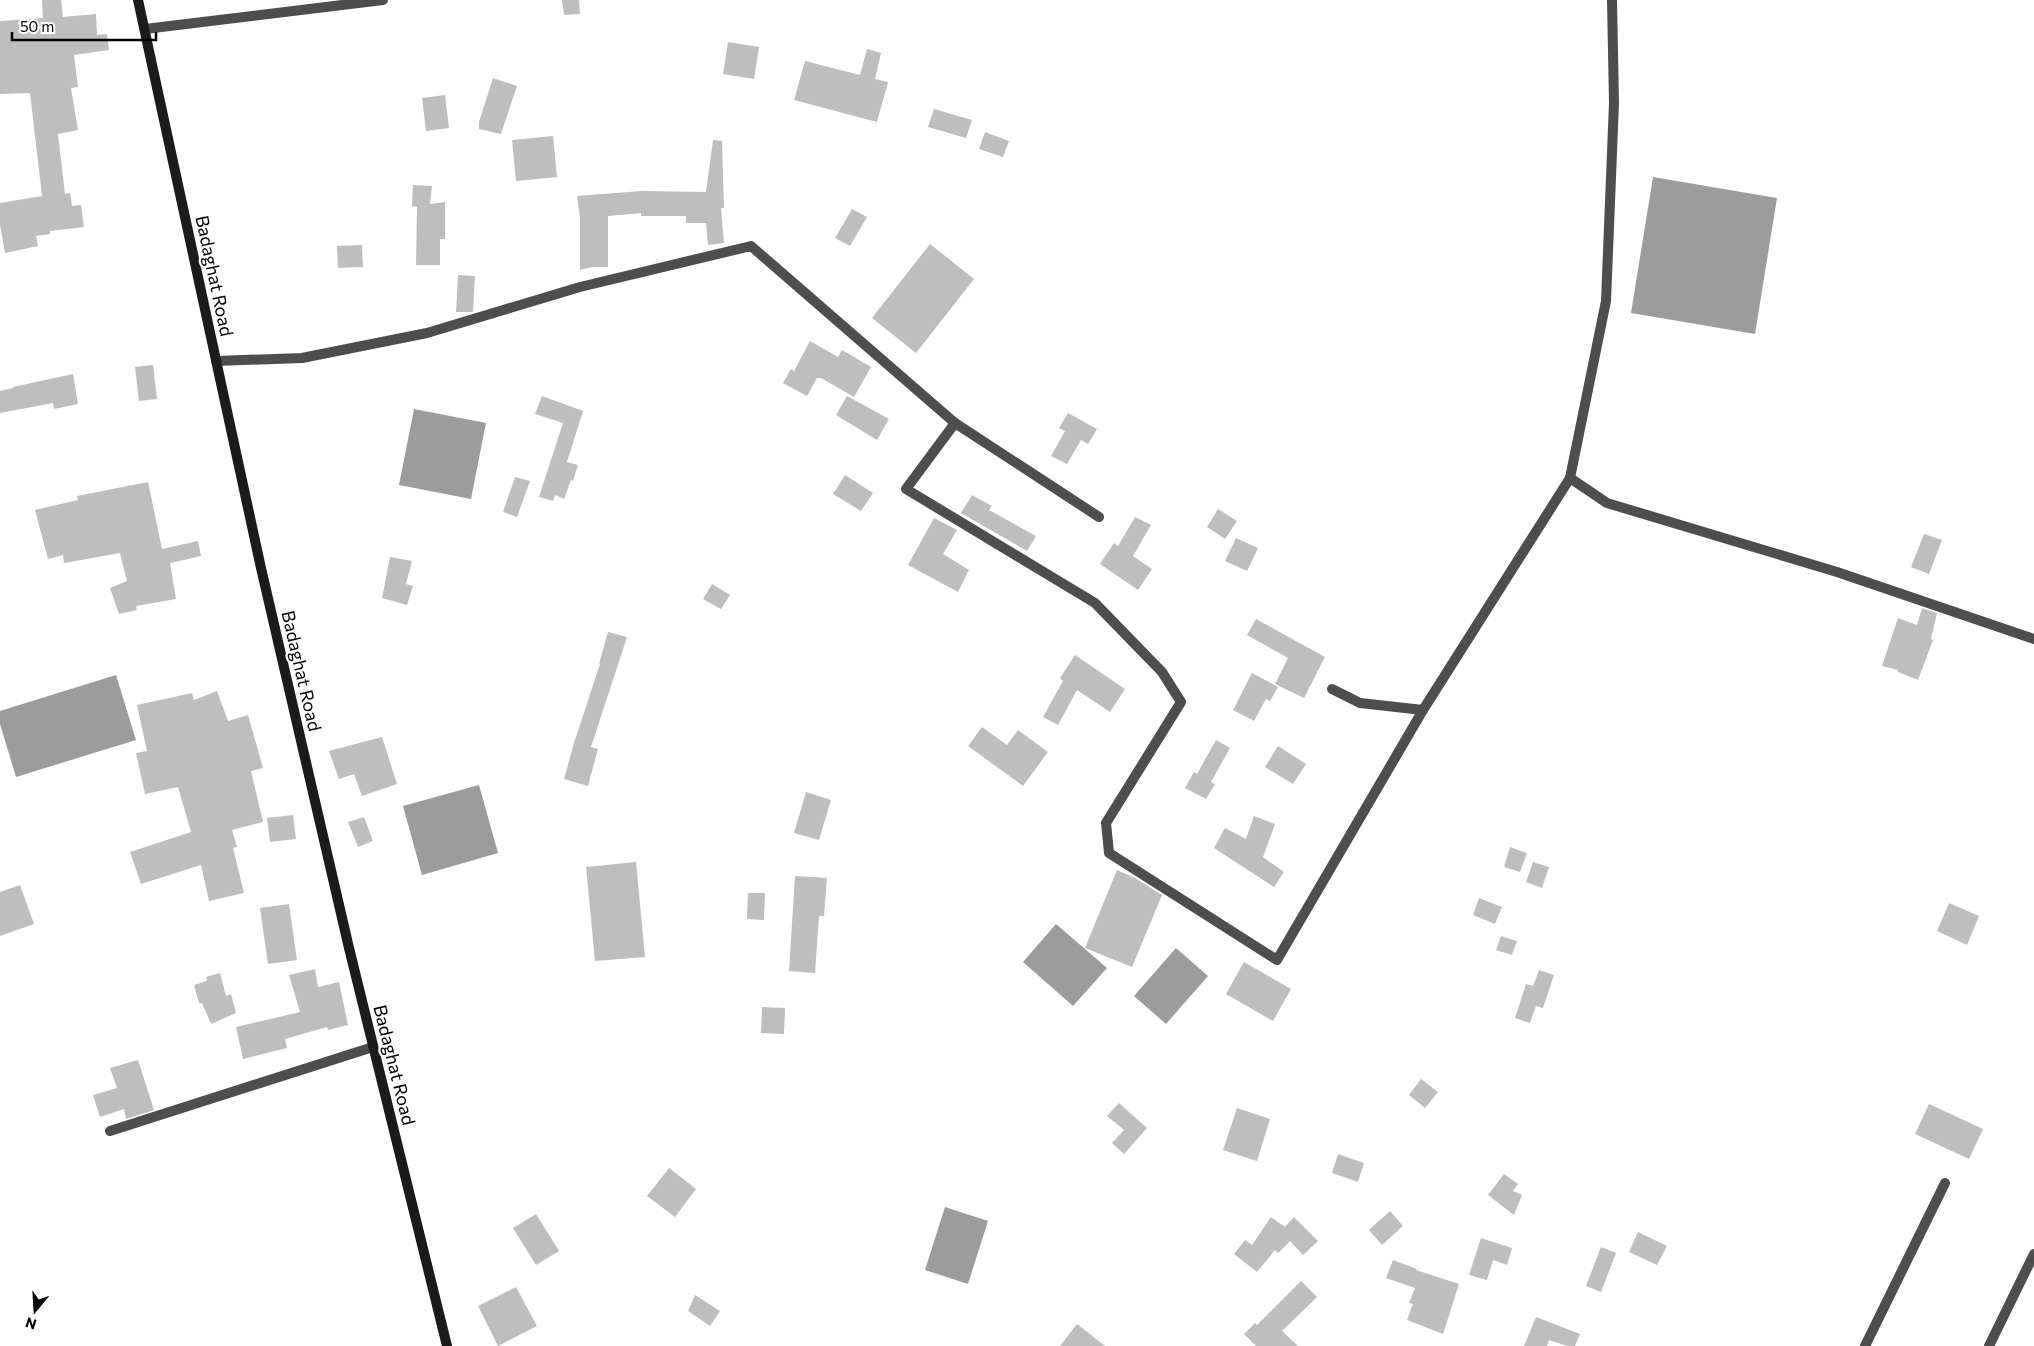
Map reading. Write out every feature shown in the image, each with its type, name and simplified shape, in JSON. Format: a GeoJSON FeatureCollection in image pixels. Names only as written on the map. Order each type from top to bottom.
{"type":"FeatureCollection","features":[{"type":"Feature","properties":{"kind":"main road","name":"Badaghat Road"},"geometry":{"type":"LineString","coordinates":[[138,0],[261,568],[373,1047],[447,1346]]}},
{"type":"Feature","properties":{"kind":"street"},"geometry":{"type":"LineString","coordinates":[[145,29],[383,0]]}},
{"type":"Feature","properties":{"kind":"street"},"geometry":{"type":"LineString","coordinates":[[955,423],[906,489],[1096,603],[1162,672],[1181,702],[1106,823],[1109,853],[1277,960],[1423,710],[1570,478],[1606,302],[1614,103],[1612,0]]}},
{"type":"Feature","properties":{"kind":"street"},"geometry":{"type":"LineString","coordinates":[[216,361],[302,358],[427,333],[580,287],[751,246],[955,423],[1099,517]]}},
{"type":"Feature","properties":{"kind":"street"},"geometry":{"type":"LineString","coordinates":[[1570,478],[1607,502],[1838,572],[2034,639]]}},
{"type":"Feature","properties":{"kind":"street"},"geometry":{"type":"LineString","coordinates":[[1332,689],[1360,703],[1423,710]]}},
{"type":"Feature","properties":{"kind":"street"},"geometry":{"type":"LineString","coordinates":[[110,1131],[373,1047]]}},
{"type":"Feature","properties":{"kind":"street"},"geometry":{"type":"LineString","coordinates":[[1864,1346],[1945,1184]]}},
{"type":"Feature","properties":{"kind":"street"},"geometry":{"type":"LineString","coordinates":[[1989,1346],[2034,1254]]}},
{"type":"Feature","properties":{"kind":"shaded area"},"geometry":{"type":"Polygon","coordinates":[[[1653,177],[1777,198],[1755,334],[1631,313],[1653,177]]]}},
{"type":"Feature","properties":{"kind":"shaded area"},"geometry":{"type":"Polygon","coordinates":[[[414,409],[486,423],[471,499],[399,485],[414,409]]]}},
{"type":"Feature","properties":{"kind":"shaded area"},"geometry":{"type":"Polygon","coordinates":[[[116,675],[136,740],[16,777],[0,724],[0,711],[116,675]]]}},
{"type":"Feature","properties":{"kind":"shaded area"},"geometry":{"type":"Polygon","coordinates":[[[479,785],[498,853],[422,875],[403,806],[479,785]]]}},
{"type":"Feature","properties":{"kind":"shaded area"},"geometry":{"type":"Polygon","coordinates":[[[1056,924],[1107,968],[1073,1006],[1023,962],[1056,924]]]}},
{"type":"Feature","properties":{"kind":"shaded area"},"geometry":{"type":"Polygon","coordinates":[[[1176,948],[1208,976],[1166,1024],[1134,996],[1176,948]]]}},
{"type":"Feature","properties":{"kind":"shaded area"},"geometry":{"type":"Polygon","coordinates":[[[945,1207],[988,1221],[968,1284],[925,1270],[945,1207]]]}},
{"type":"Feature","properties":{"kind":"building"},"geometry":{"type":"Polygon","coordinates":[[[42,0],[61,0],[63,17],[96,14],[97,35],[107,34],[109,50],[74,55],[78,87],[71,88],[78,130],[58,134],[65,194],[70,193],[72,206],[81,205],[84,227],[50,231],[50,234],[36,236],[38,246],[5,253],[0,225],[0,203],[42,196],[30,93],[0,94],[0,21],[43,18],[42,0]]]}},
{"type":"Feature","properties":{"kind":"building"},"geometry":{"type":"Polygon","coordinates":[[[562,0],[579,0],[580,14],[564,15],[562,0]]]}},
{"type":"Feature","properties":{"kind":"building"},"geometry":{"type":"Polygon","coordinates":[[[728,42],[759,47],[754,79],[723,74],[728,42]]]}},
{"type":"Feature","properties":{"kind":"building"},"geometry":{"type":"Polygon","coordinates":[[[867,49],[881,53],[875,79],[888,82],[877,122],[794,100],[805,61],[860,75],[867,49]]]}},
{"type":"Feature","properties":{"kind":"building"},"geometry":{"type":"Polygon","coordinates":[[[493,78],[517,86],[501,134],[479,129],[479,122],[493,78]]]}},
{"type":"Feature","properties":{"kind":"building"},"geometry":{"type":"Polygon","coordinates":[[[445,95],[449,128],[426,131],[422,98],[445,95]]]}},
{"type":"Feature","properties":{"kind":"building"},"geometry":{"type":"Polygon","coordinates":[[[934,109],[972,120],[966,138],[928,127],[934,109]]]}},
{"type":"Feature","properties":{"kind":"building"},"geometry":{"type":"Polygon","coordinates":[[[985,132],[1009,141],[1003,157],[979,149],[985,132]]]}},
{"type":"Feature","properties":{"kind":"building"},"geometry":{"type":"Polygon","coordinates":[[[553,136],[557,177],[516,181],[512,140],[553,136]]]}},
{"type":"Feature","properties":{"kind":"building"},"geometry":{"type":"Polygon","coordinates":[[[713,140],[722,141],[724,208],[721,208],[724,243],[708,245],[706,223],[686,223],[686,216],[641,216],[641,213],[608,216],[608,267],[592,267],[580,270],[580,218],[577,196],[641,191],[706,192],[713,140]]]}},
{"type":"Feature","properties":{"kind":"building"},"geometry":{"type":"Polygon","coordinates":[[[413,185],[432,186],[430,204],[445,202],[445,239],[440,239],[440,265],[416,265],[417,207],[412,206],[413,185]]]}},
{"type":"Feature","properties":{"kind":"building"},"geometry":{"type":"Polygon","coordinates":[[[852,209],[867,217],[850,246],[835,238],[852,209]]]}},
{"type":"Feature","properties":{"kind":"building"},"geometry":{"type":"Polygon","coordinates":[[[930,244],[974,279],[916,353],[872,318],[930,244]]]}},
{"type":"Feature","properties":{"kind":"building"},"geometry":{"type":"Polygon","coordinates":[[[362,245],[363,267],[338,268],[337,246],[362,245]]]}},
{"type":"Feature","properties":{"kind":"building"},"geometry":{"type":"Polygon","coordinates":[[[458,275],[475,276],[473,312],[456,312],[458,275]]]}},
{"type":"Feature","properties":{"kind":"building"},"geometry":{"type":"Polygon","coordinates":[[[810,341],[838,357],[842,350],[871,367],[854,397],[821,378],[817,378],[807,396],[783,383],[791,369],[794,371],[810,341]]]}},
{"type":"Feature","properties":{"kind":"building"},"geometry":{"type":"Polygon","coordinates":[[[153,365],[157,399],[139,401],[135,367],[153,365]]]}},
{"type":"Feature","properties":{"kind":"building"},"geometry":{"type":"Polygon","coordinates":[[[73,374],[78,404],[54,409],[53,403],[0,413],[0,391],[73,374]]]}},
{"type":"Feature","properties":{"kind":"building"},"geometry":{"type":"Polygon","coordinates":[[[542,396],[583,411],[567,462],[578,465],[573,481],[571,480],[564,499],[555,495],[553,501],[539,497],[563,423],[535,414],[542,396]]]}},
{"type":"Feature","properties":{"kind":"building"},"geometry":{"type":"Polygon","coordinates":[[[847,396],[889,419],[877,440],[836,415],[847,396]]]}},
{"type":"Feature","properties":{"kind":"building"},"geometry":{"type":"Polygon","coordinates":[[[1068,413],[1097,429],[1088,444],[1081,440],[1067,464],[1051,456],[1065,431],[1059,428],[1068,413]]]}},
{"type":"Feature","properties":{"kind":"building"},"geometry":{"type":"Polygon","coordinates":[[[845,475],[873,493],[861,511],[833,494],[845,475]]]}},
{"type":"Feature","properties":{"kind":"building"},"geometry":{"type":"Polygon","coordinates":[[[515,477],[530,481],[517,517],[503,512],[515,477]]]}},
{"type":"Feature","properties":{"kind":"building"},"geometry":{"type":"Polygon","coordinates":[[[148,482],[162,549],[198,541],[201,556],[170,563],[176,599],[136,606],[137,610],[119,614],[110,588],[127,581],[120,553],[64,563],[63,555],[48,559],[35,510],[78,500],[77,496],[148,482]]]}},
{"type":"Feature","properties":{"kind":"building"},"geometry":{"type":"Polygon","coordinates":[[[972,495],[992,506],[989,510],[1036,536],[1027,551],[961,513],[972,495]]]}},
{"type":"Feature","properties":{"kind":"building"},"geometry":{"type":"Polygon","coordinates":[[[1218,509],[1237,521],[1225,539],[1207,527],[1218,509]]]}},
{"type":"Feature","properties":{"kind":"building"},"geometry":{"type":"Polygon","coordinates":[[[1135,517],[1151,525],[1133,556],[1152,569],[1138,590],[1100,564],[1114,543],[1118,546],[1135,517]]]}},
{"type":"Feature","properties":{"kind":"building"},"geometry":{"type":"Polygon","coordinates":[[[934,518],[957,530],[943,554],[969,570],[958,592],[908,565],[934,518]]]}},
{"type":"Feature","properties":{"kind":"building"},"geometry":{"type":"Polygon","coordinates":[[[1924,534],[1942,540],[1929,574],[1911,567],[1924,534]]]}},
{"type":"Feature","properties":{"kind":"building"},"geometry":{"type":"Polygon","coordinates":[[[1236,538],[1258,548],[1247,571],[1225,561],[1236,538]]]}},
{"type":"Feature","properties":{"kind":"building"},"geometry":{"type":"Polygon","coordinates":[[[390,557],[412,561],[406,584],[413,586],[407,605],[382,598],[390,557]]]}},
{"type":"Feature","properties":{"kind":"building"},"geometry":{"type":"Polygon","coordinates":[[[712,584],[730,595],[721,609],[703,599],[712,584]]]}},
{"type":"Feature","properties":{"kind":"building"},"geometry":{"type":"Polygon","coordinates":[[[1922,608],[1937,613],[1931,639],[1933,640],[1918,680],[1898,672],[1898,670],[1882,666],[1898,618],[1917,625],[1922,608]]]}},
{"type":"Feature","properties":{"kind":"building"},"geometry":{"type":"Polygon","coordinates":[[[1256,619],[1325,657],[1304,698],[1275,684],[1288,658],[1247,635],[1256,619]]]}},
{"type":"Feature","properties":{"kind":"building"},"geometry":{"type":"Polygon","coordinates":[[[608,632],[627,637],[591,747],[598,749],[588,786],[564,779],[600,664],[608,632]]]}},
{"type":"Feature","properties":{"kind":"building"},"geometry":{"type":"Polygon","coordinates":[[[1075,655],[1125,689],[1110,712],[1077,690],[1058,725],[1043,717],[1063,681],[1060,678],[1075,655]]]}},
{"type":"Feature","properties":{"kind":"building"},"geometry":{"type":"Polygon","coordinates":[[[1252,673],[1278,687],[1270,701],[1266,699],[1254,721],[1233,710],[1252,673]]]}},
{"type":"Feature","properties":{"kind":"building"},"geometry":{"type":"Polygon","coordinates":[[[217,691],[228,721],[248,715],[263,768],[251,771],[263,822],[232,830],[237,847],[233,848],[244,893],[209,901],[201,865],[141,884],[130,852],[191,832],[178,787],[145,794],[136,753],[147,751],[137,705],[192,693],[194,700],[217,691]]]}},
{"type":"Feature","properties":{"kind":"building"},"geometry":{"type":"Polygon","coordinates":[[[982,727],[1007,745],[1018,730],[1048,752],[1023,786],[968,746],[982,727]]]}},
{"type":"Feature","properties":{"kind":"building"},"geometry":{"type":"Polygon","coordinates":[[[382,737],[397,784],[362,796],[354,774],[339,779],[329,751],[382,737]]]}},
{"type":"Feature","properties":{"kind":"building"},"geometry":{"type":"Polygon","coordinates":[[[1216,740],[1230,748],[1211,782],[1215,784],[1206,799],[1185,788],[1194,772],[1197,774],[1216,740]]]}},
{"type":"Feature","properties":{"kind":"building"},"geometry":{"type":"Polygon","coordinates":[[[1278,746],[1306,764],[1293,784],[1265,767],[1278,746]]]}},
{"type":"Feature","properties":{"kind":"building"},"geometry":{"type":"Polygon","coordinates":[[[806,792],[831,800],[819,840],[794,833],[806,792]]]}},
{"type":"Feature","properties":{"kind":"building"},"geometry":{"type":"Polygon","coordinates":[[[293,815],[296,839],[270,842],[267,818],[293,815]]]}},
{"type":"Feature","properties":{"kind":"building"},"geometry":{"type":"Polygon","coordinates":[[[1254,816],[1275,824],[1263,857],[1284,872],[1274,887],[1214,848],[1225,828],[1246,839],[1254,816]]]}},
{"type":"Feature","properties":{"kind":"building"},"geometry":{"type":"Polygon","coordinates":[[[364,817],[373,841],[358,847],[348,822],[364,817]]]}},
{"type":"Feature","properties":{"kind":"building"},"geometry":{"type":"Polygon","coordinates":[[[1510,847],[1527,853],[1520,872],[1504,867],[1510,847]]]}},
{"type":"Feature","properties":{"kind":"building"},"geometry":{"type":"Polygon","coordinates":[[[636,862],[645,957],[595,961],[586,867],[636,862]]]}},
{"type":"Feature","properties":{"kind":"building"},"geometry":{"type":"Polygon","coordinates":[[[1533,862],[1549,867],[1542,888],[1526,882],[1533,862]]]}},
{"type":"Feature","properties":{"kind":"building"},"geometry":{"type":"Polygon","coordinates":[[[1117,870],[1135,878],[1162,895],[1132,967],[1085,948],[1117,870]]]}},
{"type":"Feature","properties":{"kind":"building"},"geometry":{"type":"Polygon","coordinates":[[[795,876],[827,878],[824,916],[819,916],[815,973],[789,971],[795,876]]]}},
{"type":"Feature","properties":{"kind":"building"},"geometry":{"type":"Polygon","coordinates":[[[20,885],[34,924],[0,936],[0,892],[20,885]]]}},
{"type":"Feature","properties":{"kind":"building"},"geometry":{"type":"Polygon","coordinates":[[[748,893],[765,893],[764,920],[747,919],[748,893]]]}},
{"type":"Feature","properties":{"kind":"building"},"geometry":{"type":"Polygon","coordinates":[[[1479,898],[1502,907],[1495,924],[1473,915],[1479,898]]]}},
{"type":"Feature","properties":{"kind":"building"},"geometry":{"type":"Polygon","coordinates":[[[1949,903],[1979,916],[1967,945],[1937,931],[1949,903]]]}},
{"type":"Feature","properties":{"kind":"building"},"geometry":{"type":"Polygon","coordinates":[[[289,904],[297,960],[268,964],[260,908],[289,904]]]}},
{"type":"Feature","properties":{"kind":"building"},"geometry":{"type":"Polygon","coordinates":[[[1501,936],[1517,941],[1512,955],[1496,950],[1501,936]]]}},
{"type":"Feature","properties":{"kind":"building"},"geometry":{"type":"Polygon","coordinates":[[[1244,962],[1291,989],[1273,1021],[1226,994],[1244,962]]]}},
{"type":"Feature","properties":{"kind":"building"},"geometry":{"type":"Polygon","coordinates":[[[315,969],[318,987],[339,982],[348,1025],[328,1030],[327,1027],[285,1039],[287,1048],[243,1059],[236,1027],[300,1012],[289,975],[315,969]]]}},
{"type":"Feature","properties":{"kind":"building"},"geometry":{"type":"Polygon","coordinates":[[[1539,970],[1554,975],[1543,1008],[1536,1006],[1530,1023],[1515,1018],[1526,984],[1533,986],[1539,970]]]}},
{"type":"Feature","properties":{"kind":"building"},"geometry":{"type":"Polygon","coordinates":[[[220,973],[226,996],[231,994],[236,1013],[211,1024],[202,1003],[199,1003],[194,985],[207,981],[206,977],[220,973]]]}},
{"type":"Feature","properties":{"kind":"building"},"geometry":{"type":"Polygon","coordinates":[[[762,1007],[785,1008],[784,1034],[761,1033],[762,1007]]]}},
{"type":"Feature","properties":{"kind":"building"},"geometry":{"type":"Polygon","coordinates":[[[138,1060],[154,1110],[126,1119],[124,1109],[100,1117],[93,1095],[117,1088],[110,1068],[138,1060]]]}},
{"type":"Feature","properties":{"kind":"building"},"geometry":{"type":"Polygon","coordinates":[[[1421,1079],[1438,1092],[1425,1108],[1409,1095],[1421,1079]]]}},
{"type":"Feature","properties":{"kind":"building"},"geometry":{"type":"Polygon","coordinates":[[[1119,1103],[1147,1128],[1124,1154],[1112,1143],[1124,1130],[1107,1116],[1119,1103]]]}},
{"type":"Feature","properties":{"kind":"building"},"geometry":{"type":"Polygon","coordinates":[[[1929,1104],[1983,1129],[1969,1159],[1915,1134],[1929,1104]]]}},
{"type":"Feature","properties":{"kind":"building"},"geometry":{"type":"Polygon","coordinates":[[[1237,1108],[1270,1119],[1257,1161],[1223,1150],[1237,1108]]]}},
{"type":"Feature","properties":{"kind":"building"},"geometry":{"type":"Polygon","coordinates":[[[1338,1154],[1364,1163],[1358,1182],[1332,1173],[1338,1154]]]}},
{"type":"Feature","properties":{"kind":"building"},"geometry":{"type":"Polygon","coordinates":[[[669,1168],[696,1189],[675,1217],[647,1196],[669,1168]]]}},
{"type":"Feature","properties":{"kind":"building"},"geometry":{"type":"Polygon","coordinates":[[[1504,1174],[1518,1184],[1513,1191],[1522,1195],[1514,1215],[1488,1195],[1504,1174]]]}},
{"type":"Feature","properties":{"kind":"building"},"geometry":{"type":"Polygon","coordinates":[[[1390,1211],[1403,1226],[1382,1245],[1369,1230],[1390,1211]]]}},
{"type":"Feature","properties":{"kind":"building"},"geometry":{"type":"Polygon","coordinates":[[[536,1214],[559,1251],[536,1265],[513,1228],[536,1214]]]}},
{"type":"Feature","properties":{"kind":"building"},"geometry":{"type":"Polygon","coordinates":[[[1271,1217],[1285,1227],[1294,1217],[1318,1241],[1303,1255],[1290,1241],[1278,1253],[1275,1250],[1257,1272],[1234,1254],[1245,1240],[1252,1245],[1271,1217]]]}},
{"type":"Feature","properties":{"kind":"building"},"geometry":{"type":"Polygon","coordinates":[[[1638,1232],[1667,1246],[1657,1265],[1629,1252],[1638,1232]]]}},
{"type":"Feature","properties":{"kind":"building"},"geometry":{"type":"Polygon","coordinates":[[[1481,1238],[1512,1248],[1507,1265],[1493,1260],[1487,1280],[1469,1275],[1481,1238]]]}},
{"type":"Feature","properties":{"kind":"building"},"geometry":{"type":"Polygon","coordinates":[[[1601,1247],[1616,1253],[1601,1292],[1586,1286],[1601,1247]]]}},
{"type":"Feature","properties":{"kind":"building"},"geometry":{"type":"Polygon","coordinates":[[[1393,1260],[1416,1270],[1459,1284],[1443,1334],[1407,1320],[1413,1304],[1409,1303],[1415,1288],[1386,1278],[1393,1260]]]}},
{"type":"Feature","properties":{"kind":"building"},"geometry":{"type":"Polygon","coordinates":[[[1301,1281],[1317,1297],[1282,1331],[1298,1346],[1256,1346],[1244,1334],[1255,1323],[1257,1325],[1301,1281]]]}},
{"type":"Feature","properties":{"kind":"building"},"geometry":{"type":"Polygon","coordinates":[[[516,1287],[537,1326],[498,1346],[478,1306],[516,1287]]]}},
{"type":"Feature","properties":{"kind":"building"},"geometry":{"type":"Polygon","coordinates":[[[695,1295],[720,1311],[710,1326],[688,1311],[695,1295]]]}},
{"type":"Feature","properties":{"kind":"building"},"geometry":{"type":"Polygon","coordinates":[[[1536,1317],[1580,1334],[1575,1346],[1567,1346],[1549,1340],[1547,1346],[1524,1346],[1536,1317]]]}},
{"type":"Feature","properties":{"kind":"building"},"geometry":{"type":"Polygon","coordinates":[[[1077,1324],[1105,1346],[1060,1346],[1077,1324]]]}}]}
